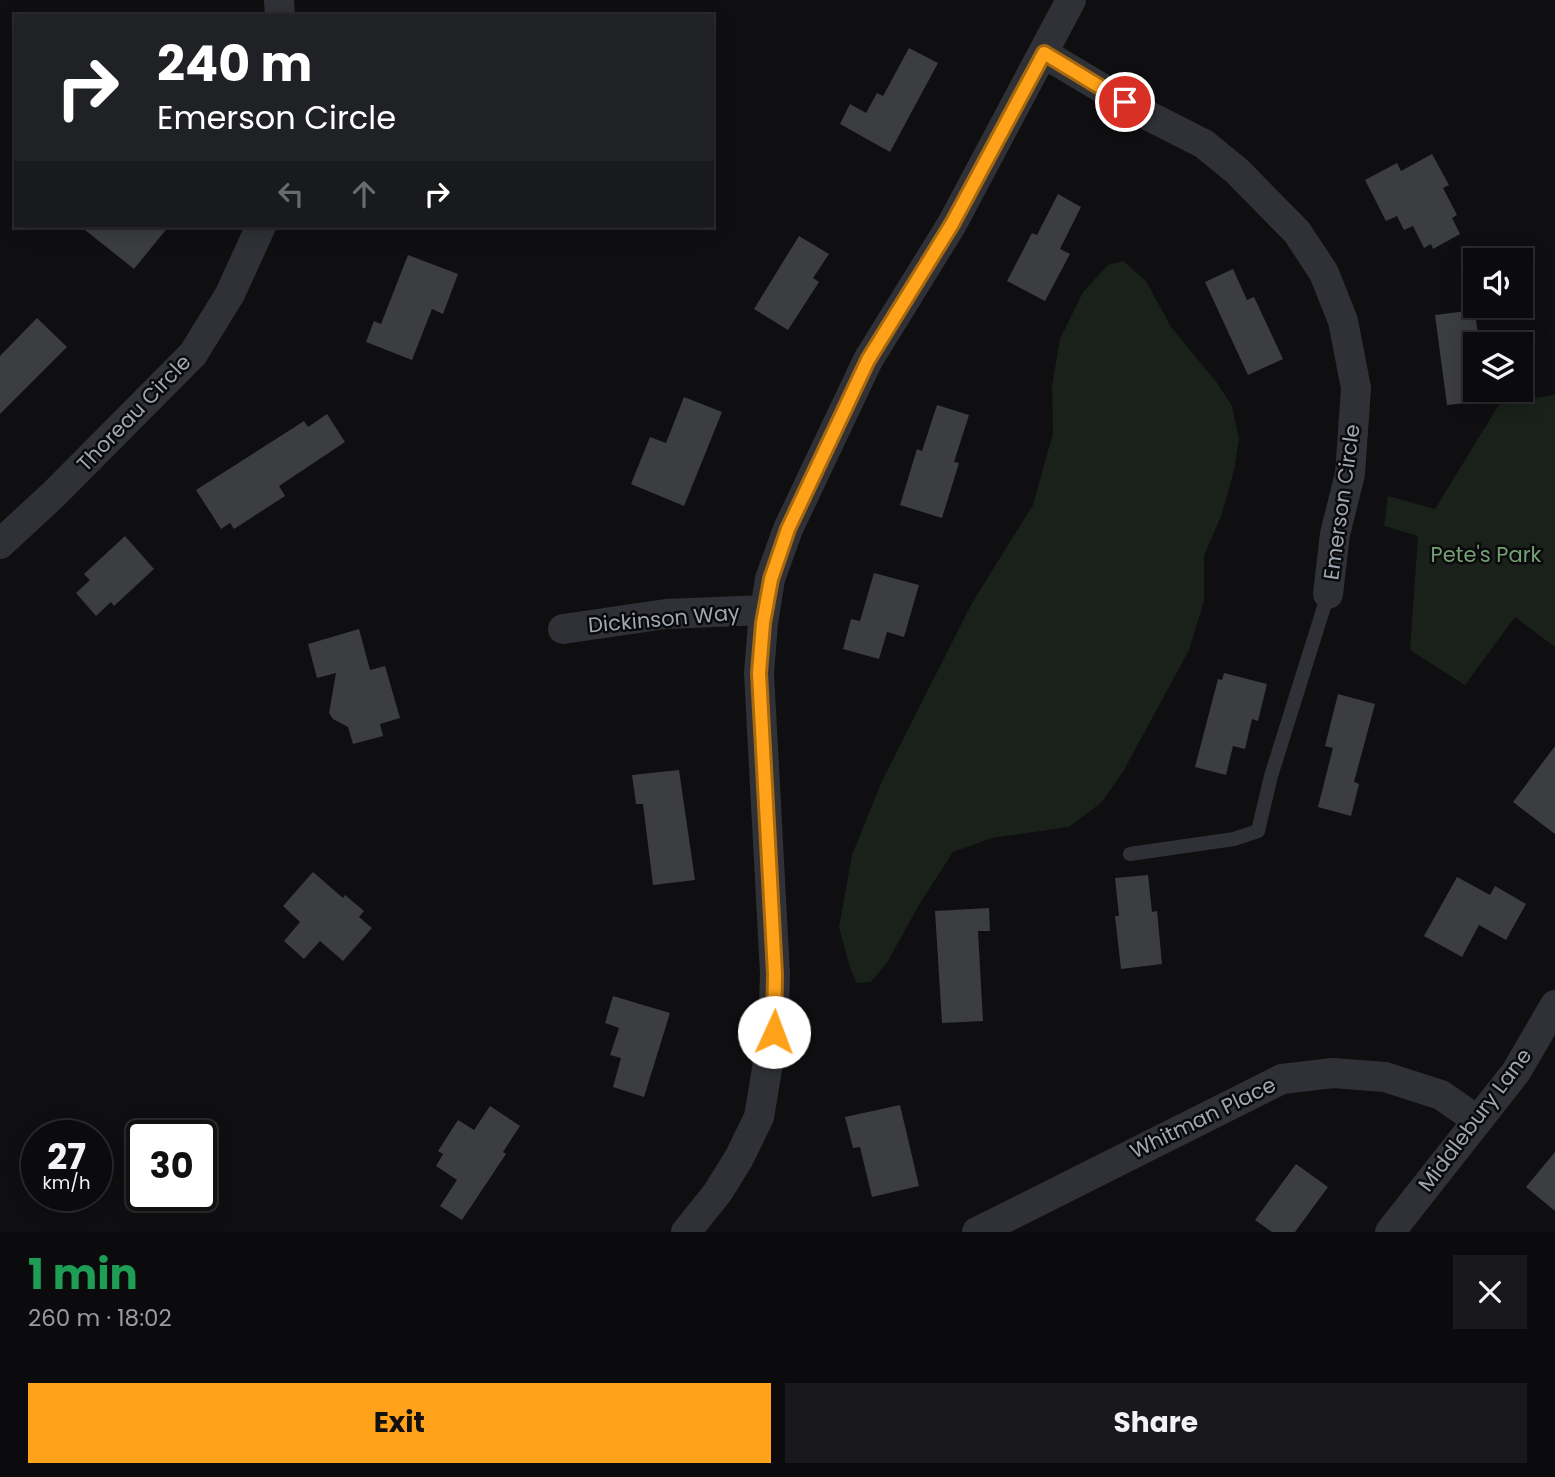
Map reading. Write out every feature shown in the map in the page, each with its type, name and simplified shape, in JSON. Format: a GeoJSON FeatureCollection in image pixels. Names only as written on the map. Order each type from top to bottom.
{"type":"FeatureCollection","features":[{"type":"Feature","properties":{"kind":"street"},"geometry":{"type":"LineString","coordinates":[[686,1232],[718,1192],[759,1117],[774,1032],[775,974],[759,673],[771,579],[788,529],[846,402],[868,360],[952,224],[1071,0]]}},
{"type":"Feature","properties":{"kind":"street","name":"Emerson Circle"},"geometry":{"type":"LineString","coordinates":[[1044,53],[1145,114],[1204,144],[1237,171],[1297,232],[1324,273],[1343,321],[1356,388],[1350,474],[1335,534],[1328,594]]}},
{"type":"Feature","properties":{"kind":"street","name":"Thoreau Circle"},"geometry":{"type":"LineString","coordinates":[[0,544],[54,494],[193,354],[230,294],[260,228]]}},
{"type":"Feature","properties":{"kind":"street","name":"Dickinson Way"},"geometry":{"type":"LineString","coordinates":[[563,629],[666,614],[765,610]]}},
{"type":"Feature","properties":{"kind":"street","name":"Middlebury Lane"},"geometry":{"type":"LineString","coordinates":[[1390,1232],[1517,1072],[1555,1005]]}},
{"type":"Feature","properties":{"kind":"street","name":"Whitman Place"},"geometry":{"type":"LineString","coordinates":[[977,1232],[1282,1079],[1333,1073],[1385,1077],[1441,1095],[1478,1120]]}},
{"type":"Feature","properties":{"kind":"lane"},"geometry":{"type":"LineString","coordinates":[[1130,854],[1234,839],[1258,831],[1271,776],[1328,594]]}},
{"type":"Feature","properties":{"kind":"green space"},"geometry":{"type":"Polygon","coordinates":[[[1123,261],[1146,281],[1171,327],[1217,383],[1232,406],[1239,439],[1234,471],[1221,516],[1204,556],[1204,601],[1189,650],[1124,770],[1102,802],[1069,827],[992,838],[953,852],[888,961],[871,982],[857,983],[839,927],[852,855],[882,781],[972,603],[1033,505],[1053,433],[1052,386],[1060,339],[1083,292],[1108,265],[1123,261]]]}},
{"type":"Feature","properties":{"kind":"green space","name":"Pete's Park"},"geometry":{"type":"Polygon","coordinates":[[[1555,395],[1555,647],[1515,617],[1465,685],[1410,650],[1418,536],[1384,526],[1388,496],[1435,509],[1500,403],[1533,402],[1533,398],[1555,395]]]}},
{"type":"Feature","properties":{"kind":"building"},"geometry":{"type":"Polygon","coordinates":[[[909,48],[938,63],[890,152],[840,124],[850,104],[866,113],[877,93],[883,96],[909,48]]]}},
{"type":"Feature","properties":{"kind":"building"},"geometry":{"type":"Polygon","coordinates":[[[1432,154],[1449,185],[1443,188],[1457,215],[1452,218],[1460,234],[1433,249],[1431,244],[1424,248],[1413,226],[1404,230],[1397,216],[1386,221],[1365,180],[1397,163],[1401,171],[1432,154]]]}},
{"type":"Feature","properties":{"kind":"building"},"geometry":{"type":"Polygon","coordinates":[[[1058,194],[1081,207],[1060,249],[1070,254],[1045,301],[1007,281],[1032,233],[1037,235],[1058,194]]]}},
{"type":"Feature","properties":{"kind":"building"},"geometry":{"type":"Polygon","coordinates":[[[83,228],[167,228],[134,269],[83,228]]]}},
{"type":"Feature","properties":{"kind":"building"},"geometry":{"type":"Polygon","coordinates":[[[799,236],[829,254],[813,278],[819,282],[788,330],[754,309],[799,236]]]}},
{"type":"Feature","properties":{"kind":"building"},"geometry":{"type":"Polygon","coordinates":[[[408,255],[458,274],[443,314],[432,309],[412,360],[366,342],[374,321],[381,324],[408,255]]]}},
{"type":"Feature","properties":{"kind":"building"},"geometry":{"type":"Polygon","coordinates":[[[1233,269],[1247,300],[1254,297],[1283,359],[1248,375],[1205,282],[1233,269]]]}},
{"type":"Feature","properties":{"kind":"building"},"geometry":{"type":"Polygon","coordinates":[[[1463,312],[1463,318],[1476,318],[1478,332],[1463,332],[1463,402],[1475,402],[1447,405],[1435,315],[1463,312]]]}},
{"type":"Feature","properties":{"kind":"building"},"geometry":{"type":"Polygon","coordinates":[[[37,318],[67,347],[0,414],[0,356],[37,318]]]}},
{"type":"Feature","properties":{"kind":"building"},"geometry":{"type":"Polygon","coordinates":[[[684,397],[722,412],[684,506],[631,484],[650,437],[666,443],[684,397]]]}},
{"type":"Feature","properties":{"kind":"building"},"geometry":{"type":"Polygon","coordinates":[[[937,405],[969,415],[954,462],[959,463],[942,518],[900,505],[917,449],[922,451],[937,405]]]}},
{"type":"Feature","properties":{"kind":"building"},"geometry":{"type":"Polygon","coordinates":[[[327,414],[345,442],[279,486],[285,496],[234,529],[230,523],[221,529],[196,490],[304,421],[308,427],[327,414]]]}},
{"type":"Feature","properties":{"kind":"building"},"geometry":{"type":"Polygon","coordinates":[[[125,536],[154,569],[114,606],[111,602],[96,616],[76,593],[90,580],[84,574],[125,536]]]}},
{"type":"Feature","properties":{"kind":"building"},"geometry":{"type":"Polygon","coordinates":[[[874,573],[919,585],[904,637],[887,632],[879,659],[843,649],[851,619],[860,621],[874,573]]]}},
{"type":"Feature","properties":{"kind":"building"},"geometry":{"type":"Polygon","coordinates":[[[359,629],[370,670],[385,666],[400,718],[380,724],[383,736],[353,744],[348,727],[333,719],[329,713],[336,673],[317,678],[308,644],[359,629]]]}},
{"type":"Feature","properties":{"kind":"building"},"geometry":{"type":"Polygon","coordinates":[[[1224,673],[1267,684],[1258,721],[1252,719],[1245,749],[1233,746],[1226,775],[1195,767],[1218,679],[1222,680],[1224,673]]]}},
{"type":"Feature","properties":{"kind":"building"},"geometry":{"type":"Polygon","coordinates":[[[1338,694],[1375,704],[1354,782],[1359,784],[1351,816],[1318,807],[1333,748],[1325,746],[1338,694]]]}},
{"type":"Feature","properties":{"kind":"building"},"geometry":{"type":"Polygon","coordinates":[[[1555,746],[1555,834],[1513,802],[1555,746]]]}},
{"type":"Feature","properties":{"kind":"building"},"geometry":{"type":"Polygon","coordinates":[[[679,770],[695,880],[653,885],[643,804],[636,804],[632,775],[679,770]]]}},
{"type":"Feature","properties":{"kind":"building"},"geometry":{"type":"Polygon","coordinates":[[[313,872],[343,898],[345,895],[364,911],[359,917],[372,928],[343,961],[320,941],[304,959],[284,941],[300,922],[283,906],[313,872]]]}},
{"type":"Feature","properties":{"kind":"building"},"geometry":{"type":"Polygon","coordinates":[[[1148,875],[1152,912],[1157,911],[1162,964],[1121,969],[1115,916],[1119,916],[1115,878],[1148,875]]]}},
{"type":"Feature","properties":{"kind":"building"},"geometry":{"type":"Polygon","coordinates":[[[1457,877],[1490,895],[1495,886],[1526,904],[1506,940],[1479,925],[1462,957],[1424,936],[1457,877]]]}},
{"type":"Feature","properties":{"kind":"building"},"geometry":{"type":"Polygon","coordinates":[[[989,908],[990,931],[978,931],[983,1021],[942,1023],[935,911],[989,908]]]}},
{"type":"Feature","properties":{"kind":"building"},"geometry":{"type":"Polygon","coordinates":[[[613,996],[670,1013],[644,1097],[613,1087],[621,1058],[610,1055],[619,1028],[605,1023],[613,996]]]}},
{"type":"Feature","properties":{"kind":"building"},"geometry":{"type":"Polygon","coordinates":[[[900,1105],[919,1186],[872,1197],[860,1147],[853,1148],[845,1117],[900,1105]]]}},
{"type":"Feature","properties":{"kind":"building"},"geometry":{"type":"Polygon","coordinates":[[[490,1106],[520,1126],[503,1152],[506,1154],[462,1220],[440,1206],[457,1180],[436,1166],[443,1154],[438,1151],[458,1120],[474,1130],[490,1106]]]}},
{"type":"Feature","properties":{"kind":"building"},"geometry":{"type":"Polygon","coordinates":[[[1555,1152],[1555,1211],[1526,1187],[1555,1152]]]}},
{"type":"Feature","properties":{"kind":"building"},"geometry":{"type":"Polygon","coordinates":[[[1296,1164],[1328,1187],[1295,1232],[1272,1232],[1255,1220],[1296,1164]]]}},
{"type":"Feature","properties":{"kind":"route"},"geometry":{"type":"LineString","coordinates":[[774,1032],[775,974],[770,846],[759,673],[763,623],[771,579],[788,529],[868,360],[952,224],[1044,53],[1125,102]]}}]}
